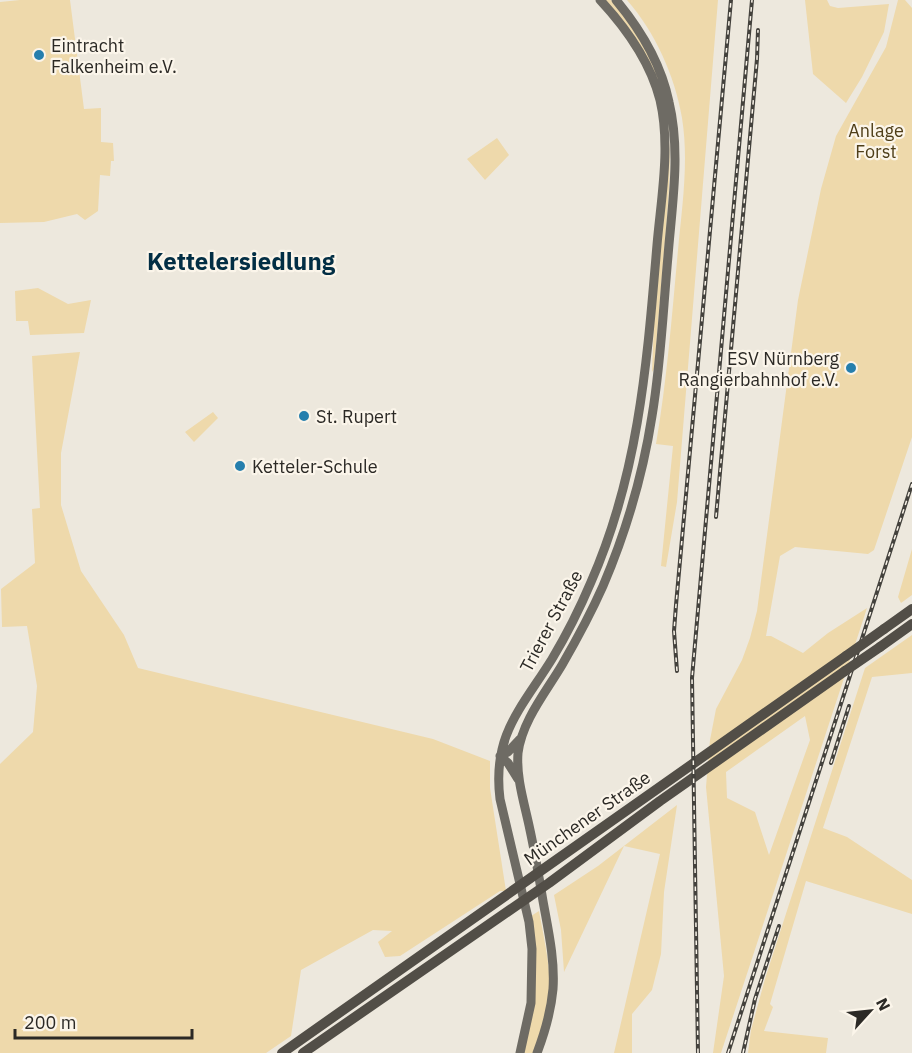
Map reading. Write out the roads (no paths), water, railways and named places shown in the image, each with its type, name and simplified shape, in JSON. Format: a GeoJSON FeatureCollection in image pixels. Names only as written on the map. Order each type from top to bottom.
{"type":"FeatureCollection","features":[{"type":"Feature","properties":{"kind":"main road","name":"Trierer Straße"},"geometry":{"type":"LineString","coordinates":[[520,1053],[529,1020],[533,990],[531,939],[500,799],[498,782],[500,756],[509,727],[565,636],[598,566],[620,501],[635,441],[646,367],[663,163],[662,115],[656,88],[645,61],[625,28],[600,0]]}},
{"type":"Feature","properties":{"kind":"main road","name":"Trierer Straße"},"geometry":{"type":"LineString","coordinates":[[537,1053],[548,1016],[553,982],[552,954],[539,872],[520,781],[518,758],[522,736],[530,718],[580,633],[604,584],[631,508],[647,443],[658,372],[674,190],[673,121],[666,89],[655,59],[640,32],[616,0]]}},
{"type":"Feature","properties":{"kind":"main road"},"geometry":{"type":"LineString","coordinates":[[646,367],[650,375],[658,372]]}},
{"type":"Feature","properties":{"kind":"main road"},"geometry":{"type":"LineString","coordinates":[[635,441],[647,443]]}},
{"type":"Feature","properties":{"kind":"main road","name":"Münchener Straße"},"geometry":{"type":"LineString","coordinates":[[282,1053],[912,609]]}},
{"type":"Feature","properties":{"kind":"main road","name":"Münchener Straße"},"geometry":{"type":"LineString","coordinates":[[303,1053],[524,900],[660,801],[912,624]]}},
{"type":"Feature","properties":{"kind":"main road"},"geometry":{"type":"LineString","coordinates":[[537,683],[537,696],[543,696]]}},
{"type":"Feature","properties":{"kind":"main road"},"geometry":{"type":"LineString","coordinates":[[520,781],[508,763],[500,756],[522,736]]}},
{"type":"Feature","properties":{"kind":"railway"},"geometry":{"type":"LineString","coordinates":[[677,671],[674,631],[676,605],[731,0]]}},
{"type":"Feature","properties":{"kind":"railway"},"geometry":{"type":"LineString","coordinates":[[698,1053],[692,678],[752,0]]}},
{"type":"Feature","properties":{"kind":"railway"},"geometry":{"type":"LineString","coordinates":[[716,517],[758,30]]}},
{"type":"Feature","properties":{"kind":"railway"},"geometry":{"type":"LineString","coordinates":[[728,1053],[912,484]]}},
{"type":"Feature","properties":{"kind":"railway"},"geometry":{"type":"LineString","coordinates":[[831,763],[849,706]]}},
{"type":"Feature","properties":{"kind":"railway"},"geometry":{"type":"LineString","coordinates":[[743,1053],[755,999],[779,926]]}},
{"type":"Feature","properties":{"kind":"place","name":"Eintracht Falkenheim e.V."},"geometry":{"type":"Point","coordinates":[39,55]}},
{"type":"Feature","properties":{"kind":"place","name":"ESV Nürnberg Rangierbahnhof e.V."},"geometry":{"type":"Point","coordinates":[851,368]}},
{"type":"Feature","properties":{"kind":"place","name":"St. Rupert"},"geometry":{"type":"Point","coordinates":[304,416]}},
{"type":"Feature","properties":{"kind":"place","name":"Ketteler-Schule"},"geometry":{"type":"Point","coordinates":[240,466]}},
{"type":"Feature","properties":{"kind":"district","name":"Kettelersiedlung"},"geometry":{"type":"Point","coordinates":[241,261]}},
{"type":"Feature","properties":{"kind":"park label","name":"Anlage Forst"},"geometry":{"type":"Point","coordinates":[876,140]}}]}
